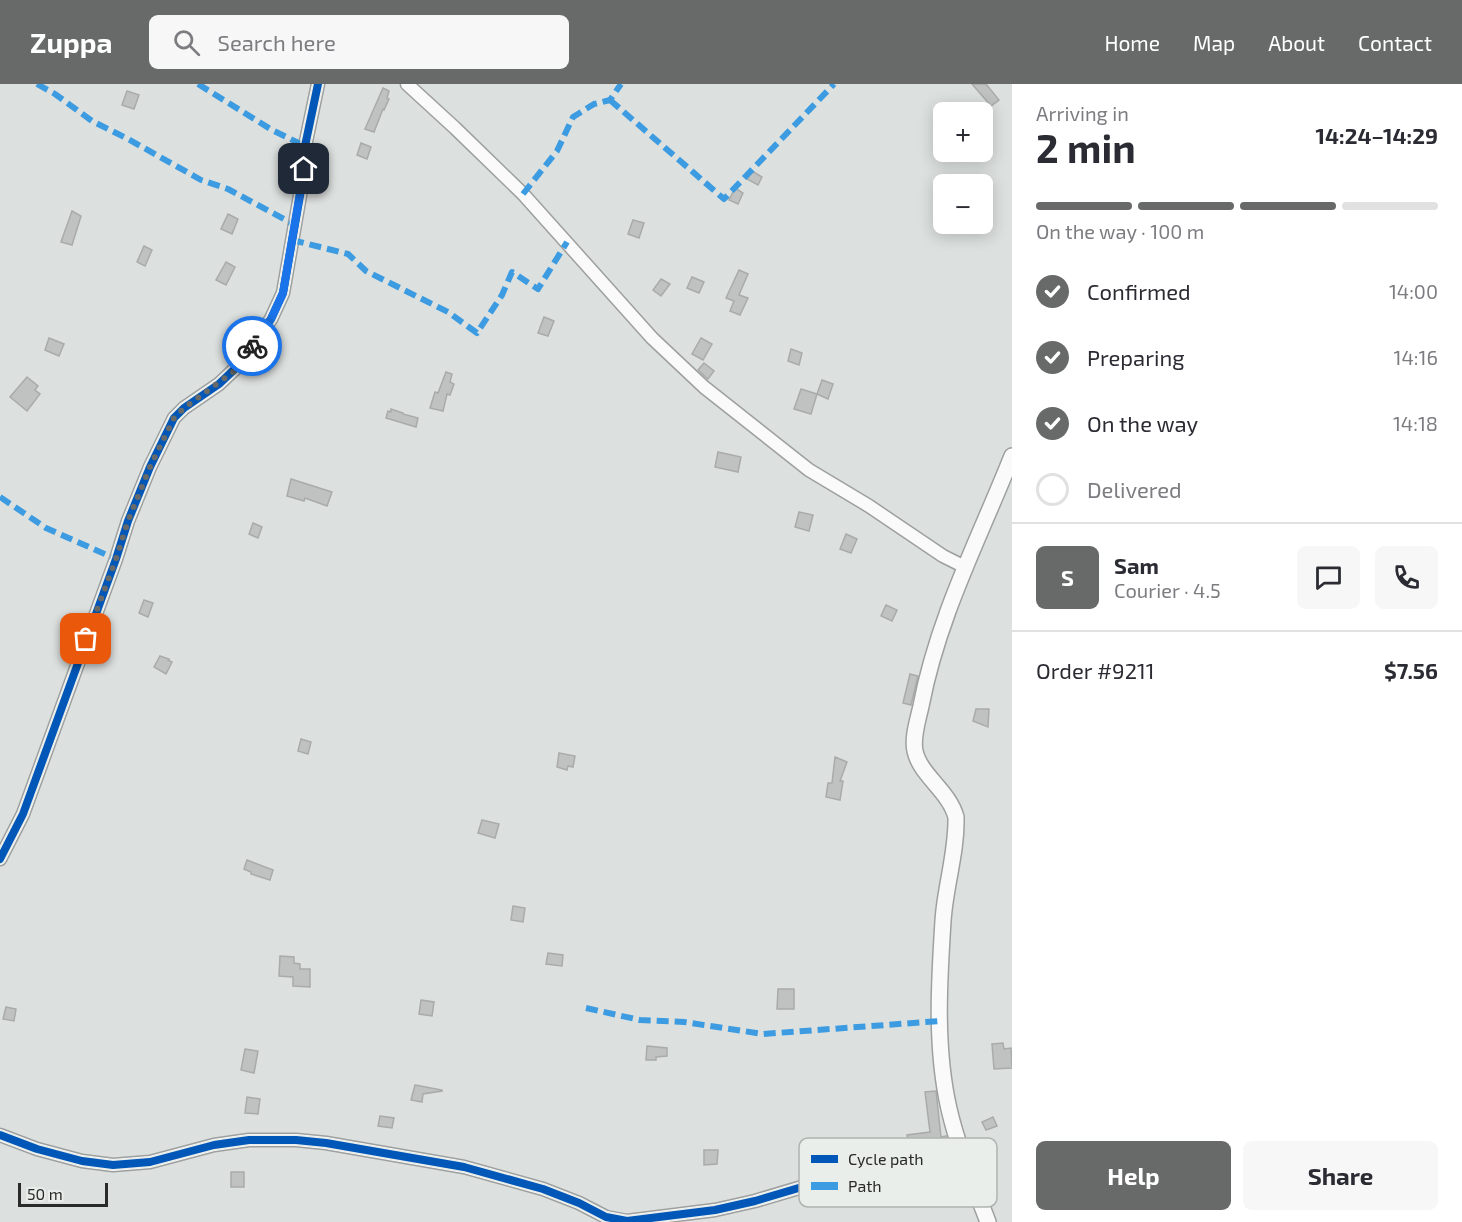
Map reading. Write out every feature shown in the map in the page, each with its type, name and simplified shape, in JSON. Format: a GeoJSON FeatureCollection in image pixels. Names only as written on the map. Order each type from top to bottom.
{"type":"FeatureCollection","features":[{"type":"Feature","properties":{"kind":"street"},"geometry":{"type":"LineString","coordinates":[[0,859],[23,814],[128,521],[163,440],[179,412],[219,384],[238,366],[278,307],[288,267],[302,184],[305,146],[318,84]]}},
{"type":"Feature","properties":{"kind":"street"},"geometry":{"type":"LineString","coordinates":[[407,84],[523,194],[652,338],[704,387],[809,470],[869,506],[943,556],[965,567]]}},
{"type":"Feature","properties":{"kind":"street"},"geometry":{"type":"LineString","coordinates":[[958,1138],[949,1108],[939,1021],[939,977],[944,913],[956,817],[950,802],[918,759],[914,744],[936,640],[1012,456]]}},
{"type":"Feature","properties":{"kind":"street"},"geometry":{"type":"LineString","coordinates":[[0,1135],[37,1149],[82,1161],[113,1165],[150,1162],[214,1145],[249,1140],[296,1140],[326,1143],[464,1167],[543,1189],[579,1203],[606,1217],[627,1221],[715,1210],[799,1188]]}},
{"type":"Feature","properties":{"kind":"street"},"geometry":{"type":"LineString","coordinates":[[982,1207],[988,1222]]}},
{"type":"Feature","properties":{"kind":"building"},"geometry":{"type":"Polygon","coordinates":[[[972,84],[986,84],[999,100],[993,104],[993,102],[988,102],[972,84]]]}},
{"type":"Feature","properties":{"kind":"building"},"geometry":{"type":"Polygon","coordinates":[[[383,88],[389,91],[387,98],[389,99],[374,132],[365,129],[383,88]]]}},
{"type":"Feature","properties":{"kind":"building"},"geometry":{"type":"Polygon","coordinates":[[[127,91],[139,95],[134,109],[122,105],[127,91]]]}},
{"type":"Feature","properties":{"kind":"building"},"geometry":{"type":"Polygon","coordinates":[[[361,143],[371,147],[367,159],[357,155],[361,143]]]}},
{"type":"Feature","properties":{"kind":"building"},"geometry":{"type":"Polygon","coordinates":[[[752,171],[762,177],[758,185],[747,179],[752,171]]]}},
{"type":"Feature","properties":{"kind":"building"},"geometry":{"type":"Polygon","coordinates":[[[735,188],[743,193],[738,204],[729,200],[735,188]]]}},
{"type":"Feature","properties":{"kind":"building"},"geometry":{"type":"Polygon","coordinates":[[[72,211],[81,216],[72,245],[61,242],[72,211]]]}},
{"type":"Feature","properties":{"kind":"building"},"geometry":{"type":"Polygon","coordinates":[[[228,214],[238,219],[232,234],[221,229],[228,214]]]}},
{"type":"Feature","properties":{"kind":"building"},"geometry":{"type":"Polygon","coordinates":[[[633,220],[644,223],[639,238],[628,234],[633,220]]]}},
{"type":"Feature","properties":{"kind":"building"},"geometry":{"type":"Polygon","coordinates":[[[144,246],[152,250],[145,266],[137,262],[144,246]]]}},
{"type":"Feature","properties":{"kind":"building"},"geometry":{"type":"Polygon","coordinates":[[[226,262],[235,267],[226,285],[216,280],[226,262]]]}},
{"type":"Feature","properties":{"kind":"building"},"geometry":{"type":"Polygon","coordinates":[[[739,270],[748,274],[739,295],[748,298],[740,315],[730,311],[734,301],[726,298],[739,270]]]}},
{"type":"Feature","properties":{"kind":"building"},"geometry":{"type":"Polygon","coordinates":[[[692,277],[704,282],[699,293],[687,288],[692,277]]]}},
{"type":"Feature","properties":{"kind":"building"},"geometry":{"type":"Polygon","coordinates":[[[661,279],[670,284],[661,296],[653,290],[661,279]]]}},
{"type":"Feature","properties":{"kind":"building"},"geometry":{"type":"Polygon","coordinates":[[[544,317],[554,321],[548,336],[538,333],[544,317]]]}},
{"type":"Feature","properties":{"kind":"building"},"geometry":{"type":"Polygon","coordinates":[[[49,338],[64,344],[59,356],[45,350],[49,338]]]}},
{"type":"Feature","properties":{"kind":"building"},"geometry":{"type":"Polygon","coordinates":[[[701,338],[712,344],[703,360],[692,354],[701,338]]]}},
{"type":"Feature","properties":{"kind":"building"},"geometry":{"type":"Polygon","coordinates":[[[791,349],[802,353],[799,365],[788,361],[791,349]]]}},
{"type":"Feature","properties":{"kind":"building"},"geometry":{"type":"Polygon","coordinates":[[[704,363],[714,371],[708,379],[698,370],[704,363]]]}},
{"type":"Feature","properties":{"kind":"building"},"geometry":{"type":"Polygon","coordinates":[[[446,372],[452,374],[450,382],[454,384],[450,395],[447,394],[443,411],[430,408],[435,392],[438,393],[446,372]]]}},
{"type":"Feature","properties":{"kind":"building"},"geometry":{"type":"Polygon","coordinates":[[[27,377],[38,386],[35,390],[40,394],[27,411],[10,397],[27,377]]]}},
{"type":"Feature","properties":{"kind":"building"},"geometry":{"type":"Polygon","coordinates":[[[822,380],[833,384],[828,399],[817,394],[822,380]]]}},
{"type":"Feature","properties":{"kind":"building"},"geometry":{"type":"Polygon","coordinates":[[[801,389],[817,394],[811,414],[794,409],[801,389]]]}},
{"type":"Feature","properties":{"kind":"building"},"geometry":{"type":"Polygon","coordinates":[[[391,409],[418,418],[416,427],[386,418],[391,409]]]}},
{"type":"Feature","properties":{"kind":"building"},"geometry":{"type":"Polygon","coordinates":[[[718,452],[741,457],[738,472],[715,467],[718,452]]]}},
{"type":"Feature","properties":{"kind":"building"},"geometry":{"type":"Polygon","coordinates":[[[291,479],[332,492],[327,506],[305,498],[304,501],[287,496],[291,479]]]}},
{"type":"Feature","properties":{"kind":"building"},"geometry":{"type":"Polygon","coordinates":[[[799,512],[813,515],[809,531],[795,527],[799,512]]]}},
{"type":"Feature","properties":{"kind":"building"},"geometry":{"type":"Polygon","coordinates":[[[253,523],[262,527],[258,538],[249,534],[253,523]]]}},
{"type":"Feature","properties":{"kind":"building"},"geometry":{"type":"Polygon","coordinates":[[[846,534],[857,539],[851,553],[840,549],[846,534]]]}},
{"type":"Feature","properties":{"kind":"building"},"geometry":{"type":"Polygon","coordinates":[[[144,600],[153,603],[148,617],[139,613],[144,600]]]}},
{"type":"Feature","properties":{"kind":"building"},"geometry":{"type":"Polygon","coordinates":[[[886,605],[897,610],[892,621],[881,616],[886,605]]]}},
{"type":"Feature","properties":{"kind":"building"},"geometry":{"type":"Polygon","coordinates":[[[160,656],[172,662],[166,674],[154,667],[160,656]]]}},
{"type":"Feature","properties":{"kind":"building"},"geometry":{"type":"Polygon","coordinates":[[[910,674],[918,676],[911,705],[903,703],[910,674]]]}},
{"type":"Feature","properties":{"kind":"building"},"geometry":{"type":"Polygon","coordinates":[[[976,709],[989,709],[988,727],[973,721],[976,709]]]}},
{"type":"Feature","properties":{"kind":"building"},"geometry":{"type":"Polygon","coordinates":[[[301,739],[311,742],[308,754],[298,751],[301,739]]]}},
{"type":"Feature","properties":{"kind":"building"},"geometry":{"type":"Polygon","coordinates":[[[559,753],[575,756],[573,767],[568,766],[567,770],[557,767],[559,753]]]}},
{"type":"Feature","properties":{"kind":"building"},"geometry":{"type":"Polygon","coordinates":[[[835,757],[847,762],[840,781],[843,781],[840,800],[826,797],[828,783],[832,783],[835,757]]]}},
{"type":"Feature","properties":{"kind":"building"},"geometry":{"type":"Polygon","coordinates":[[[482,820],[499,824],[495,838],[478,833],[482,820]]]}},
{"type":"Feature","properties":{"kind":"building"},"geometry":{"type":"Polygon","coordinates":[[[247,860],[273,870],[270,880],[251,874],[244,869],[247,860]]]}},
{"type":"Feature","properties":{"kind":"building"},"geometry":{"type":"Polygon","coordinates":[[[513,906],[525,908],[523,922],[511,920],[513,906]]]}},
{"type":"Feature","properties":{"kind":"building"},"geometry":{"type":"Polygon","coordinates":[[[548,953],[563,955],[562,966],[546,964],[548,953]]]}},
{"type":"Feature","properties":{"kind":"building"},"geometry":{"type":"Polygon","coordinates":[[[280,956],[294,957],[294,963],[300,964],[300,969],[310,969],[310,987],[293,986],[293,977],[279,976],[280,956]]]}},
{"type":"Feature","properties":{"kind":"building"},"geometry":{"type":"Polygon","coordinates":[[[778,989],[794,989],[794,1009],[777,1009],[778,989]]]}},
{"type":"Feature","properties":{"kind":"building"},"geometry":{"type":"Polygon","coordinates":[[[421,1000],[434,1002],[432,1016],[419,1014],[421,1000]]]}},
{"type":"Feature","properties":{"kind":"building"},"geometry":{"type":"Polygon","coordinates":[[[6,1007],[16,1009],[14,1021],[3,1019],[6,1007]]]}},
{"type":"Feature","properties":{"kind":"building"},"geometry":{"type":"Polygon","coordinates":[[[1003,1043],[1004,1049],[1011,1048],[1012,1068],[994,1069],[992,1044],[1003,1043]]]}},
{"type":"Feature","properties":{"kind":"building"},"geometry":{"type":"Polygon","coordinates":[[[647,1046],[667,1048],[667,1056],[656,1057],[656,1060],[646,1060],[647,1046]]]}},
{"type":"Feature","properties":{"kind":"building"},"geometry":{"type":"Polygon","coordinates":[[[245,1049],[258,1051],[254,1073],[241,1070],[245,1049]]]}},
{"type":"Feature","properties":{"kind":"building"},"geometry":{"type":"Polygon","coordinates":[[[415,1085],[442,1091],[423,1094],[422,1102],[411,1100],[415,1085]]]}},
{"type":"Feature","properties":{"kind":"building"},"geometry":{"type":"Polygon","coordinates":[[[936,1091],[941,1137],[946,1136],[946,1138],[907,1138],[907,1135],[930,1132],[925,1092],[936,1091]]]}},
{"type":"Feature","properties":{"kind":"building"},"geometry":{"type":"Polygon","coordinates":[[[247,1097],[260,1099],[258,1114],[245,1113],[247,1097]]]}},
{"type":"Feature","properties":{"kind":"building"},"geometry":{"type":"Polygon","coordinates":[[[380,1116],[394,1118],[392,1128],[378,1126],[380,1116]]]}},
{"type":"Feature","properties":{"kind":"building"},"geometry":{"type":"Polygon","coordinates":[[[993,1117],[997,1126],[986,1130],[982,1122],[993,1117]]]}},
{"type":"Feature","properties":{"kind":"building"},"geometry":{"type":"Polygon","coordinates":[[[704,1150],[718,1150],[717,1164],[704,1165],[704,1150]]]}},
{"type":"Feature","properties":{"kind":"building"},"geometry":{"type":"Polygon","coordinates":[[[231,1172],[244,1172],[244,1187],[231,1187],[231,1172]]]}},
{"type":"Feature","properties":{"kind":"marked path"},"geometry":{"type":"LineString","coordinates":[[37,84],[92,121],[201,180],[228,189],[295,225]]}},
{"type":"Feature","properties":{"kind":"marked path"},"geometry":{"type":"LineString","coordinates":[[198,84],[272,130],[305,146]]}},
{"type":"Feature","properties":{"kind":"marked path"},"geometry":{"type":"LineString","coordinates":[[523,194],[557,151],[573,117],[594,104],[610,100],[621,84]]}},
{"type":"Feature","properties":{"kind":"marked path"},"geometry":{"type":"LineString","coordinates":[[610,100],[724,199],[834,84]]}},
{"type":"Feature","properties":{"kind":"marked path"},"geometry":{"type":"LineString","coordinates":[[292,240],[348,254],[366,271],[448,312],[477,333],[502,295],[512,272],[538,289],[567,242]]}},
{"type":"Feature","properties":{"kind":"marked path"},"geometry":{"type":"LineString","coordinates":[[0,497],[46,528],[116,559]]}},
{"type":"Feature","properties":{"kind":"marked path"},"geometry":{"type":"LineString","coordinates":[[586,1008],[640,1020],[684,1022],[763,1034],[940,1021]]}},
{"type":"Feature","properties":{"kind":"cycle path"},"geometry":{"type":"LineString","coordinates":[[0,859],[23,814],[128,521],[150,467],[174,418],[184,408],[219,384],[238,366],[271,319],[283,293],[302,184],[305,146],[318,84]]}},
{"type":"Feature","properties":{"kind":"cycle path"},"geometry":{"type":"LineString","coordinates":[[0,1135],[37,1149],[82,1161],[113,1165],[150,1162],[214,1145],[249,1140],[296,1140],[326,1143],[464,1167],[543,1189],[579,1203],[606,1217],[627,1221],[715,1210],[799,1188]]}},
{"type":"Feature","properties":{"kind":"way so far"},"geometry":{"type":"LineString","coordinates":[[86,639],[128,521],[150,467],[174,418],[233,372],[252,346]]}},
{"type":"Feature","properties":{"kind":"route"},"geometry":{"type":"LineString","coordinates":[[252,346],[271,319],[283,293],[304,169]]}}]}
